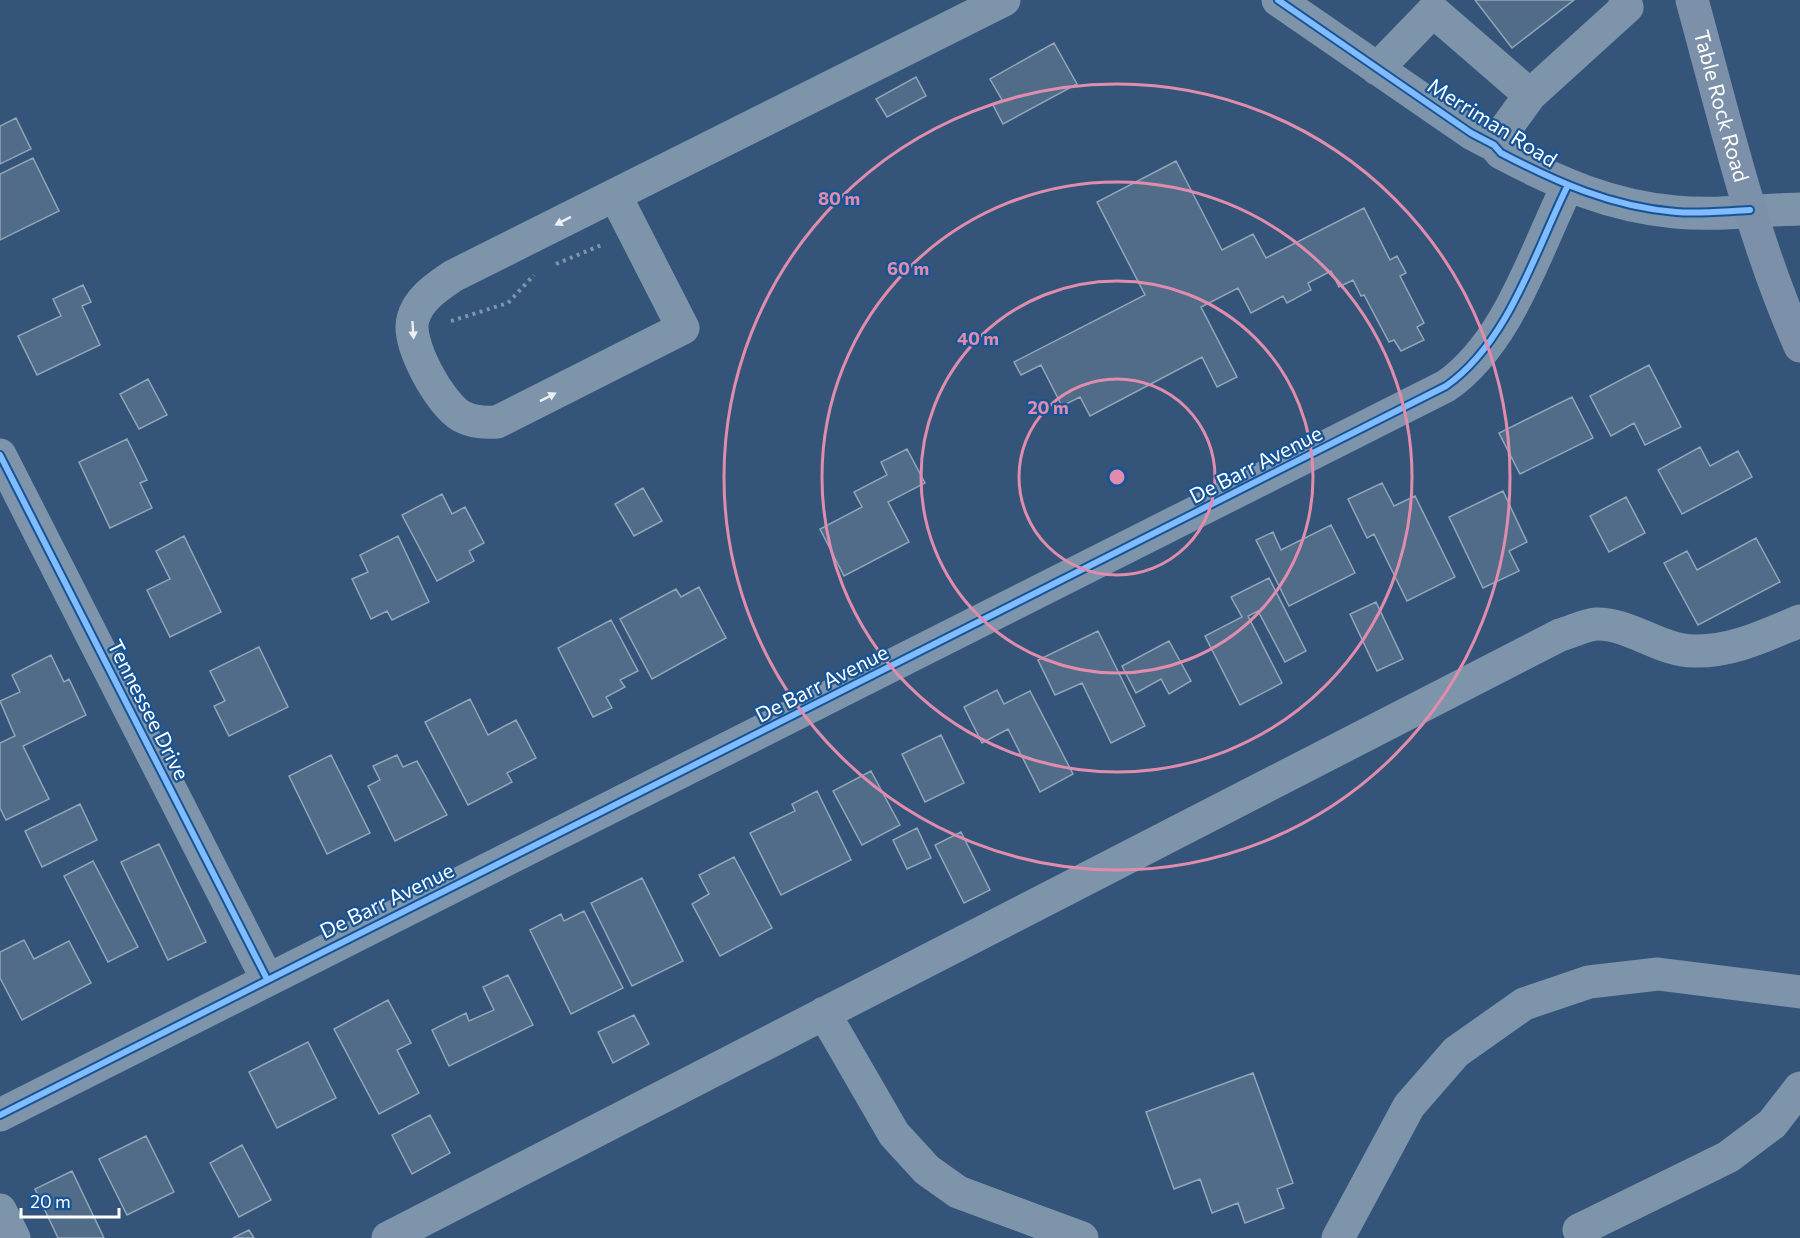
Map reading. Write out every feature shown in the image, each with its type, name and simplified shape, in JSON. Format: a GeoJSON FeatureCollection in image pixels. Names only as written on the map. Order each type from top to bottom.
{"type":"FeatureCollection","features":[{"type":"Feature","properties":{"kind":"main road","name":"Table Rock Road"},"geometry":{"type":"LineString","coordinates":[[1692,0],[1750,210],[1783,307],[1800,346]]}},
{"type":"Feature","properties":{"kind":"street"},"geometry":{"type":"LineString","coordinates":[[616,197],[683,328],[497,422],[482,423],[462,417],[445,404],[412,336],[412,320],[419,304],[435,288],[453,276],[616,197],[1004,0]]}},
{"type":"Feature","properties":{"kind":"street","name":"Merriman Road"},"geometry":{"type":"LineString","coordinates":[[1278,0],[1453,122],[1494,145],[1501,153],[1567,187],[1627,205],[1676,212],[1800,209]]}},
{"type":"Feature","properties":{"kind":"street"},"geometry":{"type":"LineString","coordinates":[[1494,145],[1530,95],[1633,2]]}},
{"type":"Feature","properties":{"kind":"street"},"geometry":{"type":"LineString","coordinates":[[1377,69],[1434,6],[1530,95]]}},
{"type":"Feature","properties":{"kind":"street","name":"De Barr Avenue"},"geometry":{"type":"LineString","coordinates":[[0,1115],[267,979],[868,680],[1446,386],[1466,372],[1489,343],[1509,309],[1567,187]]}},
{"type":"Feature","properties":{"kind":"street","name":"Tennessee Drive"},"geometry":{"type":"LineString","coordinates":[[0,455],[267,979]]}},
{"type":"Feature","properties":{"kind":"street"},"geometry":{"type":"LineString","coordinates":[[388,1238],[1560,635],[1595,624],[1613,627],[1673,648],[1694,651],[1734,647],[1800,621]]}},
{"type":"Feature","properties":{"kind":"street"},"geometry":{"type":"LineString","coordinates":[[1338,1238],[1409,1106],[1456,1052],[1524,1004],[1589,982],[1658,974],[1800,992]]}},
{"type":"Feature","properties":{"kind":"street"},"geometry":{"type":"LineString","coordinates":[[824,1013],[894,1134],[927,1170],[958,1192],[1082,1238]]}},
{"type":"Feature","properties":{"kind":"street"},"geometry":{"type":"LineString","coordinates":[[1579,1230],[1728,1157],[1773,1124],[1800,1088]]}},
{"type":"Feature","properties":{"kind":"street"},"geometry":{"type":"LineString","coordinates":[[0,1210],[14,1238]]}},
{"type":"Feature","properties":{"kind":"path"},"geometry":{"type":"LineString","coordinates":[[547,266],[586,254],[633,229]]}},
{"type":"Feature","properties":{"kind":"path"},"geometry":{"type":"LineString","coordinates":[[412,336],[458,318],[508,303],[541,270]]}},
{"type":"Feature","properties":{"kind":"building"},"geometry":{"type":"Polygon","coordinates":[[[1475,0],[1574,0],[1512,48],[1475,0]]]}},
{"type":"Feature","properties":{"kind":"building"},"geometry":{"type":"Polygon","coordinates":[[[1054,43],[1077,84],[1003,124],[993,105],[1002,100],[990,79],[1054,43]]]}},
{"type":"Feature","properties":{"kind":"building"},"geometry":{"type":"Polygon","coordinates":[[[916,77],[926,96],[887,117],[876,99],[916,77]]]}},
{"type":"Feature","properties":{"kind":"building"},"geometry":{"type":"Polygon","coordinates":[[[16,118],[31,149],[0,164],[0,126],[16,118]]]}},
{"type":"Feature","properties":{"kind":"building"},"geometry":{"type":"Polygon","coordinates":[[[33,158],[59,211],[0,240],[0,174],[33,158]]]}},
{"type":"Feature","properties":{"kind":"building"},"geometry":{"type":"Polygon","coordinates":[[[1176,161],[1222,250],[1253,234],[1266,258],[1364,208],[1390,260],[1397,256],[1406,273],[1400,276],[1424,323],[1417,327],[1424,340],[1401,351],[1394,340],[1389,342],[1364,295],[1361,296],[1353,280],[1339,287],[1331,271],[1308,283],[1311,290],[1287,303],[1283,296],[1251,313],[1238,288],[1201,307],[1237,377],[1217,387],[1202,357],[1090,416],[1080,397],[1062,406],[1041,365],[1021,375],[1014,362],[1145,295],[1097,202],[1176,161]]]}},
{"type":"Feature","properties":{"kind":"building"},"geometry":{"type":"Polygon","coordinates":[[[83,285],[91,302],[82,306],[100,345],[37,375],[18,336],[61,316],[53,299],[83,285]]]}},
{"type":"Feature","properties":{"kind":"building"},"geometry":{"type":"Polygon","coordinates":[[[1649,365],[1681,427],[1645,445],[1634,423],[1611,436],[1590,396],[1649,365]]]}},
{"type":"Feature","properties":{"kind":"building"},"geometry":{"type":"Polygon","coordinates":[[[148,379],[167,415],[139,429],[120,394],[148,379]]]}},
{"type":"Feature","properties":{"kind":"building"},"geometry":{"type":"Polygon","coordinates":[[[1572,397],[1593,438],[1520,474],[1499,433],[1572,397]]]}},
{"type":"Feature","properties":{"kind":"building"},"geometry":{"type":"Polygon","coordinates":[[[127,439],[147,480],[140,483],[152,508],[110,528],[79,462],[127,439]]]}},
{"type":"Feature","properties":{"kind":"building"},"geometry":{"type":"Polygon","coordinates":[[[1700,447],[1710,466],[1738,451],[1752,477],[1682,514],[1658,470],[1700,447]]]}},
{"type":"Feature","properties":{"kind":"building"},"geometry":{"type":"Polygon","coordinates":[[[907,449],[925,483],[888,502],[909,542],[844,576],[820,529],[862,507],[854,492],[887,475],[881,462],[907,449]]]}},
{"type":"Feature","properties":{"kind":"building"},"geometry":{"type":"Polygon","coordinates":[[[1382,483],[1394,506],[1415,496],[1455,577],[1407,601],[1374,534],[1367,538],[1348,499],[1382,483]]]}},
{"type":"Feature","properties":{"kind":"building"},"geometry":{"type":"Polygon","coordinates":[[[643,488],[662,521],[634,536],[615,504],[643,488]]]}},
{"type":"Feature","properties":{"kind":"building"},"geometry":{"type":"Polygon","coordinates":[[[1503,491],[1527,542],[1509,551],[1519,571],[1483,588],[1449,517],[1503,491]]]}},
{"type":"Feature","properties":{"kind":"building"},"geometry":{"type":"Polygon","coordinates":[[[442,494],[452,514],[465,507],[484,543],[469,551],[474,561],[437,581],[402,515],[442,494]]]}},
{"type":"Feature","properties":{"kind":"building"},"geometry":{"type":"Polygon","coordinates":[[[1626,497],[1645,533],[1609,552],[1590,516],[1626,497]]]}},
{"type":"Feature","properties":{"kind":"building"},"geometry":{"type":"Polygon","coordinates":[[[1331,525],[1355,573],[1289,606],[1256,540],[1273,532],[1281,550],[1331,525]]]}},
{"type":"Feature","properties":{"kind":"building"},"geometry":{"type":"Polygon","coordinates":[[[184,536],[221,612],[170,637],[147,590],[170,579],[156,551],[184,536]]]}},
{"type":"Feature","properties":{"kind":"building"},"geometry":{"type":"Polygon","coordinates":[[[398,536],[429,602],[392,620],[387,611],[371,619],[352,579],[368,572],[360,555],[398,536]]]}},
{"type":"Feature","properties":{"kind":"building"},"geometry":{"type":"Polygon","coordinates":[[[1756,538],[1780,582],[1698,625],[1664,563],[1687,551],[1697,570],[1756,538]]]}},
{"type":"Feature","properties":{"kind":"building"},"geometry":{"type":"Polygon","coordinates":[[[1269,578],[1306,651],[1285,662],[1258,611],[1248,616],[1282,683],[1240,705],[1205,636],[1242,617],[1231,597],[1269,578]]]}},
{"type":"Feature","properties":{"kind":"building"},"geometry":{"type":"Polygon","coordinates":[[[699,587],[726,638],[652,679],[620,619],[676,589],[681,597],[699,587]]]}},
{"type":"Feature","properties":{"kind":"building"},"geometry":{"type":"Polygon","coordinates":[[[1376,602],[1403,659],[1377,671],[1350,614],[1376,602]]]}},
{"type":"Feature","properties":{"kind":"building"},"geometry":{"type":"Polygon","coordinates":[[[611,620],[638,671],[620,680],[625,687],[606,697],[612,708],[593,717],[558,648],[611,620]]]}},
{"type":"Feature","properties":{"kind":"building"},"geometry":{"type":"Polygon","coordinates":[[[1098,631],[1145,726],[1111,743],[1082,683],[1055,695],[1038,660],[1098,631]]]}},
{"type":"Feature","properties":{"kind":"building"},"geometry":{"type":"Polygon","coordinates":[[[1169,641],[1191,681],[1169,694],[1161,679],[1136,693],[1122,666],[1169,641]]]}},
{"type":"Feature","properties":{"kind":"building"},"geometry":{"type":"Polygon","coordinates":[[[259,647],[288,707],[229,736],[214,706],[225,701],[210,671],[259,647]]]}},
{"type":"Feature","properties":{"kind":"building"},"geometry":{"type":"Polygon","coordinates":[[[51,655],[64,682],[69,679],[86,715],[23,746],[49,799],[6,820],[0,808],[0,743],[15,736],[0,701],[20,692],[12,675],[51,655]]]}},
{"type":"Feature","properties":{"kind":"building"},"geometry":{"type":"Polygon","coordinates":[[[997,690],[1004,704],[1030,691],[1073,774],[1040,792],[1008,729],[982,743],[964,707],[997,690]]]}},
{"type":"Feature","properties":{"kind":"building"},"geometry":{"type":"Polygon","coordinates":[[[470,699],[488,735],[516,720],[536,758],[507,773],[512,782],[468,805],[425,722],[470,699]]]}},
{"type":"Feature","properties":{"kind":"building"},"geometry":{"type":"Polygon","coordinates":[[[941,735],[964,783],[925,802],[902,754],[941,735]]]}},
{"type":"Feature","properties":{"kind":"building"},"geometry":{"type":"Polygon","coordinates":[[[331,755],[370,833],[327,854],[289,776],[331,755]]]}},
{"type":"Feature","properties":{"kind":"building"},"geometry":{"type":"Polygon","coordinates":[[[397,755],[403,767],[417,761],[447,815],[395,841],[368,786],[380,780],[373,766],[397,755]]]}},
{"type":"Feature","properties":{"kind":"building"},"geometry":{"type":"Polygon","coordinates":[[[871,771],[900,825],[862,845],[833,791],[871,771]]]}},
{"type":"Feature","properties":{"kind":"building"},"geometry":{"type":"Polygon","coordinates":[[[817,791],[851,860],[781,895],[750,833],[795,811],[792,804],[817,791]]]}},
{"type":"Feature","properties":{"kind":"building"},"geometry":{"type":"Polygon","coordinates":[[[80,804],[97,840],[42,867],[25,831],[80,804]]]}},
{"type":"Feature","properties":{"kind":"building"},"geometry":{"type":"Polygon","coordinates":[[[917,828],[931,858],[907,869],[893,840],[917,828]]]}},
{"type":"Feature","properties":{"kind":"building"},"geometry":{"type":"Polygon","coordinates":[[[961,832],[990,890],[964,903],[935,845],[961,832]]]}},
{"type":"Feature","properties":{"kind":"building"},"geometry":{"type":"Polygon","coordinates":[[[159,844],[206,942],[168,960],[121,862],[159,844]]]}},
{"type":"Feature","properties":{"kind":"building"},"geometry":{"type":"Polygon","coordinates":[[[734,857],[772,928],[720,956],[692,904],[709,894],[699,875],[734,857]]]}},
{"type":"Feature","properties":{"kind":"building"},"geometry":{"type":"Polygon","coordinates":[[[93,861],[138,947],[108,962],[64,876],[93,861]]]}},
{"type":"Feature","properties":{"kind":"building"},"geometry":{"type":"Polygon","coordinates":[[[642,878],[683,961],[632,986],[591,903],[642,878]]]}},
{"type":"Feature","properties":{"kind":"building"},"geometry":{"type":"Polygon","coordinates":[[[584,911],[623,988],[571,1014],[530,930],[561,914],[564,921],[584,911]]]}},
{"type":"Feature","properties":{"kind":"building"},"geometry":{"type":"Polygon","coordinates":[[[24,940],[34,959],[69,941],[91,983],[22,1020],[0,978],[0,952],[24,940]]]}},
{"type":"Feature","properties":{"kind":"building"},"geometry":{"type":"Polygon","coordinates":[[[508,975],[533,1025],[449,1066],[432,1030],[466,1013],[469,1021],[494,1010],[483,987],[508,975]]]}},
{"type":"Feature","properties":{"kind":"building"},"geometry":{"type":"Polygon","coordinates":[[[388,1000],[411,1043],[397,1050],[419,1093],[379,1114],[334,1029],[388,1000]]]}},
{"type":"Feature","properties":{"kind":"building"},"geometry":{"type":"Polygon","coordinates":[[[634,1015],[649,1044],[613,1063],[598,1032],[634,1015]]]}},
{"type":"Feature","properties":{"kind":"building"},"geometry":{"type":"Polygon","coordinates":[[[308,1042],[336,1098],[277,1128],[249,1072],[308,1042]]]}},
{"type":"Feature","properties":{"kind":"building"},"geometry":{"type":"Polygon","coordinates":[[[1253,1073],[1293,1183],[1277,1189],[1284,1208],[1245,1223],[1238,1203],[1212,1213],[1200,1179],[1174,1189],[1146,1112],[1253,1073]]]}},
{"type":"Feature","properties":{"kind":"building"},"geometry":{"type":"Polygon","coordinates":[[[430,1115],[450,1153],[412,1174],[392,1135],[430,1115]]]}},
{"type":"Feature","properties":{"kind":"building"},"geometry":{"type":"Polygon","coordinates":[[[146,1136],[174,1192],[127,1215],[99,1159],[146,1136]]]}},
{"type":"Feature","properties":{"kind":"building"},"geometry":{"type":"Polygon","coordinates":[[[242,1145],[271,1200],[239,1217],[210,1163],[242,1145]]]}},
{"type":"Feature","properties":{"kind":"building"},"geometry":{"type":"Polygon","coordinates":[[[72,1171],[104,1238],[58,1238],[35,1189],[72,1171]]]}},
{"type":"Feature","properties":{"kind":"building"},"geometry":{"type":"Polygon","coordinates":[[[249,1230],[254,1238],[233,1238],[249,1230]]]}},
{"type":"Feature","properties":{"kind":"cycle path"},"geometry":{"type":"LineString","coordinates":[[1278,0],[1471,133],[1494,145],[1501,153],[1543,174],[1607,199],[1652,209],[1694,213],[1750,210]]}},
{"type":"Feature","properties":{"kind":"cycle path"},"geometry":{"type":"LineString","coordinates":[[0,1115],[1446,386],[1468,368],[1487,346],[1503,321],[1518,295],[1567,187]]}},
{"type":"Feature","properties":{"kind":"cycle path"},"geometry":{"type":"LineString","coordinates":[[0,455],[267,979]]}}]}
